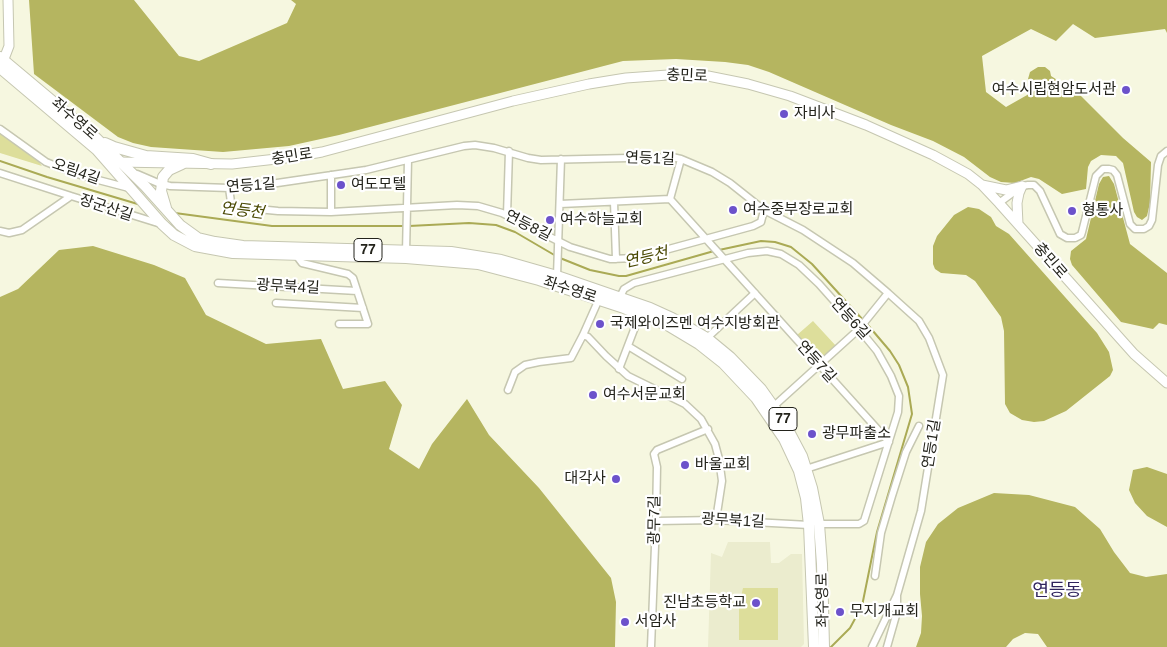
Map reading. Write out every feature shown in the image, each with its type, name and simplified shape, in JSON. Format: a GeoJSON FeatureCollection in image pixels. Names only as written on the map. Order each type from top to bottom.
{"type":"FeatureCollection","features":[{"type":"Feature","properties":{"kind":"main road","name":"좌수영로"},"geometry":{"type":"LineString","coordinates":[[1,62],[98,140],[136,195]]}},
{"type":"Feature","properties":{"kind":"main road","name":"좌수영로"},"geometry":{"type":"LineString","coordinates":[[1,62],[86,140],[108,163],[130,171],[180,225],[194,235],[206,240],[243,246],[406,250],[451,252],[480,256],[557,274],[624,302],[672,318],[707,338],[747,374],[774,406],[797,444],[806,469],[815,501],[812,646]]}},
{"type":"Feature","properties":{"kind":"main road"},"geometry":{"type":"LineString","coordinates":[[98,140],[114,147],[146,156],[193,159],[211,164]]}},
{"type":"Feature","properties":{"kind":"main road"},"geometry":{"type":"LineString","coordinates":[[136,195],[147,196],[166,216],[169,214],[161,188],[165,174],[182,164]]}},
{"type":"Feature","properties":{"kind":"main road","name":"77"},"geometry":{"type":"LineString","coordinates":[[136,195],[162,224]]}},
{"type":"Feature","properties":{"kind":"main road","name":"좌수영로"},"geometry":{"type":"LineString","coordinates":[[162,224],[186,242],[207,249],[233,253],[296,255],[406,250],[450,261],[501,269],[598,299],[624,302],[640,314],[679,331],[723,363],[756,398],[780,432],[792,455],[814,524],[822,564],[824,642]]}},
{"type":"Feature","properties":{"kind":"street"},"geometry":{"type":"LineString","coordinates":[[1,62],[8,46],[8,0]]}},
{"type":"Feature","properties":{"kind":"street"},"geometry":{"type":"LineString","coordinates":[[0,25],[8,14]]}},
{"type":"Feature","properties":{"kind":"street","name":"충민로"},"geometry":{"type":"LineString","coordinates":[[118,167],[268,161],[308,155],[513,101],[590,84],[626,78],[682,74],[720,78],[790,96],[866,125],[933,155],[968,174],[982,185],[999,203],[1134,354],[1167,383]]}},
{"type":"Feature","properties":{"kind":"street","name":"오림4길"},"geometry":{"type":"LineString","coordinates":[[0,129],[46,162],[136,195]]}},
{"type":"Feature","properties":{"kind":"street","name":"연등1길"},"geometry":{"type":"LineString","coordinates":[[130,171],[161,188],[229,188],[272,185],[366,170],[464,146],[486,146],[535,159],[661,157],[681,159],[712,172],[730,183],[764,210],[803,230],[853,263],[888,293],[925,329],[941,368],[943,380],[921,511],[897,594],[872,647]]}},
{"type":"Feature","properties":{"kind":"street"},"geometry":{"type":"LineString","coordinates":[[982,185],[1006,190],[1031,185],[1038,188],[1060,234],[1065,237],[1074,238],[1082,232],[1096,176],[1103,170],[1110,169],[1117,175],[1130,224],[1135,228],[1144,229],[1149,226],[1152,220],[1158,165],[1160,158],[1167,150]]}},
{"type":"Feature","properties":{"kind":"street"},"geometry":{"type":"LineString","coordinates":[[507,215],[509,152]]}},
{"type":"Feature","properties":{"kind":"street"},"geometry":{"type":"LineString","coordinates":[[557,274],[561,159]]}},
{"type":"Feature","properties":{"kind":"street"},"geometry":{"type":"LineString","coordinates":[[670,200],[681,159]]}},
{"type":"Feature","properties":{"kind":"street"},"geometry":{"type":"LineString","coordinates":[[406,250],[408,160]]}},
{"type":"Feature","properties":{"kind":"street"},"geometry":{"type":"LineString","coordinates":[[0,173],[71,196]]}},
{"type":"Feature","properties":{"kind":"street"},"geometry":{"type":"LineString","coordinates":[[331,175],[331,212]]}},
{"type":"Feature","properties":{"kind":"street"},"geometry":{"type":"LineString","coordinates":[[999,203],[1022,186]]}},
{"type":"Feature","properties":{"kind":"street"},"geometry":{"type":"LineString","coordinates":[[1018,224],[1018,193],[1022,186]]}},
{"type":"Feature","properties":{"kind":"street","name":"연등8길"},"geometry":{"type":"LineString","coordinates":[[229,188],[231,202],[238,207],[278,211],[331,212],[457,205],[485,207],[507,215],[558,242],[591,254],[616,259],[636,258],[759,224],[764,210]]}},
{"type":"Feature","properties":{"kind":"street","name":"장군산길"},"geometry":{"type":"LineString","coordinates":[[0,232],[9,233],[22,230],[71,196],[162,224]]}},
{"type":"Feature","properties":{"kind":"street"},"geometry":{"type":"LineString","coordinates":[[560,204],[670,200],[706,238]]}},
{"type":"Feature","properties":{"kind":"street"},"geometry":{"type":"LineString","coordinates":[[614,202],[616,259]]}},
{"type":"Feature","properties":{"kind":"street","name":"연등7길"},"geometry":{"type":"LineString","coordinates":[[706,238],[889,442]]}},
{"type":"Feature","properties":{"kind":"street","name":"연등6길"},"geometry":{"type":"LineString","coordinates":[[624,302],[624,289],[634,283],[761,251],[774,252],[787,257],[810,275],[859,329],[882,358],[898,393],[899,407],[864,521],[859,524],[814,524]]}},
{"type":"Feature","properties":{"kind":"street","name":"광무북4길"},"geometry":{"type":"LineString","coordinates":[[296,255],[302,263],[351,276],[368,324],[339,324]]}},
{"type":"Feature","properties":{"kind":"street","name":"광무북4길"},"geometry":{"type":"LineString","coordinates":[[218,282],[357,291]]}},
{"type":"Feature","properties":{"kind":"street"},"geometry":{"type":"LineString","coordinates":[[707,338],[755,293]]}},
{"type":"Feature","properties":{"kind":"street"},"geometry":{"type":"LineString","coordinates":[[774,406],[859,329],[888,293]]}},
{"type":"Feature","properties":{"kind":"street"},"geometry":{"type":"LineString","coordinates":[[508,390],[515,372],[525,365],[570,359],[583,335],[598,299]]}},
{"type":"Feature","properties":{"kind":"street"},"geometry":{"type":"LineString","coordinates":[[276,303],[363,308]]}},
{"type":"Feature","properties":{"kind":"street"},"geometry":{"type":"LineString","coordinates":[[619,369],[640,314]]}},
{"type":"Feature","properties":{"kind":"street"},"geometry":{"type":"LineString","coordinates":[[583,335],[590,338],[619,369],[641,383],[685,404],[696,413],[708,429],[717,451],[722,474],[722,486],[716,520]]}},
{"type":"Feature","properties":{"kind":"street"},"geometry":{"type":"LineString","coordinates":[[628,346],[682,379]]}},
{"type":"Feature","properties":{"kind":"street"},"geometry":{"type":"LineString","coordinates":[[875,576],[881,534],[892,496],[907,451],[919,426]]}},
{"type":"Feature","properties":{"kind":"street","name":"광무7길"},"geometry":{"type":"LineString","coordinates":[[651,647],[656,521],[656,467],[654,453],[708,429]]}},
{"type":"Feature","properties":{"kind":"street"},"geometry":{"type":"LineString","coordinates":[[806,469],[889,442]]}},
{"type":"Feature","properties":{"kind":"street","name":"광무북1길"},"geometry":{"type":"LineString","coordinates":[[656,521],[716,520],[814,524]]}},
{"type":"Feature","properties":{"kind":"street"},"geometry":{"type":"LineString","coordinates":[[888,647],[897,612],[897,594]]}},
{"type":"Feature","properties":{"kind":"street"},"geometry":{"type":"LineString","coordinates":[[812,646],[824,642]]}},
{"type":"Feature","properties":{"kind":"shaded area"},"geometry":{"type":"Polygon","coordinates":[[[29,0],[134,0],[179,56],[199,61],[287,23],[296,4],[291,0],[1167,0],[1167,33],[1165,29],[1095,38],[1073,24],[1056,41],[1031,29],[982,56],[986,92],[1006,107],[1036,90],[1028,79],[1030,72],[1038,67],[1045,67],[1050,71],[1051,76],[1079,94],[1123,138],[1151,162],[1150,203],[1147,216],[1142,220],[1137,217],[1134,212],[1123,163],[1116,156],[1101,155],[1091,161],[1088,167],[1086,189],[1062,194],[1039,179],[1031,177],[1015,183],[1001,182],[990,177],[964,157],[933,141],[891,125],[769,72],[748,65],[676,59],[623,61],[339,135],[289,146],[223,152],[151,147],[118,137],[34,74],[29,0]]]}},
{"type":"Feature","properties":{"kind":"shaded area"},"geometry":{"type":"Polygon","coordinates":[[[1109,176],[1114,184],[1130,244],[1167,273],[1167,325],[1159,323],[1153,329],[1121,322],[1072,265],[1070,259],[1071,251],[1086,239],[1099,184],[1103,177],[1109,176]]]}},
{"type":"Feature","properties":{"kind":"shaded area"},"geometry":{"type":"Polygon","coordinates":[[[968,207],[979,209],[991,217],[996,226],[1009,234],[1097,333],[1109,352],[1113,370],[1110,376],[1066,411],[1044,421],[1022,420],[1010,413],[1005,404],[1004,331],[1001,317],[975,281],[966,275],[941,273],[935,269],[933,264],[933,246],[937,236],[954,215],[968,207]]]}},
{"type":"Feature","properties":{"kind":"shaded area"},"geometry":{"type":"Polygon","coordinates":[[[93,246],[154,265],[185,278],[206,315],[266,344],[321,339],[343,389],[385,381],[402,405],[389,449],[419,469],[432,444],[467,399],[489,435],[539,488],[611,578],[616,602],[615,647],[0,647],[0,297],[18,289],[59,250],[93,246]]]}},
{"type":"Feature","properties":{"kind":"shaded area"},"geometry":{"type":"Polygon","coordinates":[[[1147,467],[1167,474],[1167,527],[1147,516],[1135,503],[1129,490],[1133,470],[1147,467]]]}},
{"type":"Feature","properties":{"kind":"shaded area"},"geometry":{"type":"Polygon","coordinates":[[[994,493],[1029,495],[1075,507],[1100,529],[1130,573],[1146,577],[1167,574],[1167,647],[1047,647],[1038,634],[1025,633],[1013,639],[1006,647],[916,647],[921,633],[920,567],[926,542],[938,524],[958,508],[994,493]]]}},
{"type":"Feature","properties":{"kind":"shaded area","name":"진남초등학교"},"geometry":{"type":"Polygon","coordinates":[[[728,542],[770,542],[771,563],[779,563],[791,554],[802,554],[804,644],[801,647],[708,647],[711,553],[722,557],[728,542]]]}},
{"type":"Feature","properties":{"kind":"green space"},"geometry":{"type":"Polygon","coordinates":[[[0,133],[39,162],[42,166],[0,153],[0,133]]]}},
{"type":"Feature","properties":{"kind":"green space"},"geometry":{"type":"Polygon","coordinates":[[[813,321],[837,347],[820,360],[797,335],[813,321]]]}},
{"type":"Feature","properties":{"kind":"green space"},"geometry":{"type":"Polygon","coordinates":[[[743,588],[778,588],[778,640],[739,640],[739,598],[743,588]]]}},
{"type":"Feature","properties":{"kind":"waterway","name":"연등천"},"geometry":{"type":"LineString","coordinates":[[0,161],[141,205]]}},
{"type":"Feature","properties":{"kind":"waterway","name":"연등천"},"geometry":{"type":"LineString","coordinates":[[175,213],[272,226],[404,226]]}},
{"type":"Feature","properties":{"kind":"waterway","name":"연등천"},"geometry":{"type":"LineString","coordinates":[[409,226],[469,223],[496,225],[515,232],[556,256]]}},
{"type":"Feature","properties":{"kind":"waterway","name":"연등천"},"geometry":{"type":"LineString","coordinates":[[719,250],[761,241],[775,242],[791,247],[812,264],[863,320]]}},
{"type":"Feature","properties":{"kind":"waterway","name":"연등천"},"geometry":{"type":"LineString","coordinates":[[560,258],[590,270],[626,276],[714,251]]}},
{"type":"Feature","properties":{"kind":"waterway","name":"연등천"},"geometry":{"type":"LineString","coordinates":[[831,647],[850,628],[862,606],[877,532],[912,414],[908,387],[899,365],[890,351],[867,324]]}},
{"type":"Feature","properties":{"kind":"place","name":"여수시립현암도서관"},"geometry":{"type":"Point","coordinates":[1126,90]}},
{"type":"Feature","properties":{"kind":"place","name":"자비사"},"geometry":{"type":"Point","coordinates":[784,114]}},
{"type":"Feature","properties":{"kind":"place","name":"여도모텔"},"geometry":{"type":"Point","coordinates":[341,185]}},
{"type":"Feature","properties":{"kind":"place","name":"여수중부장로교회"},"geometry":{"type":"Point","coordinates":[733,210]}},
{"type":"Feature","properties":{"kind":"place","name":"형통사"},"geometry":{"type":"Point","coordinates":[1072,211]}},
{"type":"Feature","properties":{"kind":"place","name":"여수하늘교회"},"geometry":{"type":"Point","coordinates":[550,220]}},
{"type":"Feature","properties":{"kind":"place","name":"국제와이즈멘 여수지방회관"},"geometry":{"type":"Point","coordinates":[600,324]}},
{"type":"Feature","properties":{"kind":"place","name":"여수서문교회"},"geometry":{"type":"Point","coordinates":[593,395]}},
{"type":"Feature","properties":{"kind":"place","name":"광무파출소"},"geometry":{"type":"Point","coordinates":[812,434]}},
{"type":"Feature","properties":{"kind":"place","name":"바울교회"},"geometry":{"type":"Point","coordinates":[685,465]}},
{"type":"Feature","properties":{"kind":"place","name":"대각사"},"geometry":{"type":"Point","coordinates":[616,479]}},
{"type":"Feature","properties":{"kind":"place","name":"진남초등학교"},"geometry":{"type":"Point","coordinates":[756,603]}},
{"type":"Feature","properties":{"kind":"place","name":"무지개교회"},"geometry":{"type":"Point","coordinates":[840,612]}},
{"type":"Feature","properties":{"kind":"place","name":"서암사"},"geometry":{"type":"Point","coordinates":[625,622]}},
{"type":"Feature","properties":{"kind":"district","name":"연등동"},"geometry":{"type":"Point","coordinates":[1057,591]}}]}
